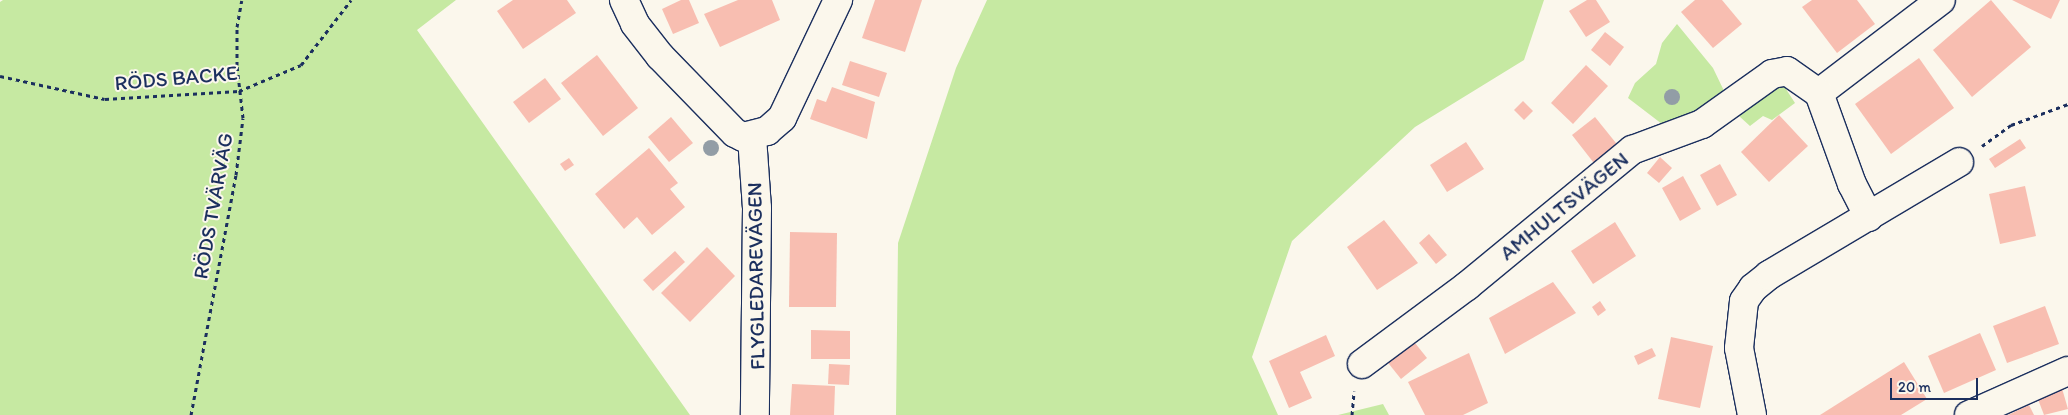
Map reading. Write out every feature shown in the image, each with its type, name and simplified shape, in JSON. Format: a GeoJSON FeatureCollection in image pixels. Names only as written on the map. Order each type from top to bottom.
{"type":"FeatureCollection","features":[{"type":"Feature","properties":{"kind":"street"},"geometry":{"type":"LineString","coordinates":[[624,0],[636,24],[660,56],[735,133],[752,137],[766,131],[782,118],[838,0]]}},
{"type":"Feature","properties":{"kind":"street"},"geometry":{"type":"LineString","coordinates":[[1869,217],[1852,184],[1819,93],[1941,0]]}},
{"type":"Feature","properties":{"kind":"street","name":"AMHULTSVÄGEN"},"geometry":{"type":"LineString","coordinates":[[1362,364],[1467,286],[1632,150],[1702,124],[1772,74],[1787,71],[1819,93]]}},
{"type":"Feature","properties":{"kind":"street","name":"FLYGLEDAREVÄGEN"},"geometry":{"type":"LineString","coordinates":[[752,137],[758,208],[755,415]]}},
{"type":"Feature","properties":{"kind":"street"},"geometry":{"type":"LineString","coordinates":[[1752,415],[1739,348],[1744,301],[1753,288],[1769,275],[1959,162]]}},
{"type":"Feature","properties":{"kind":"street"},"geometry":{"type":"LineString","coordinates":[[1969,415],[2068,371]]}},
{"type":"Feature","properties":{"kind":"path","name":"RÖDS TVÄRVÄG"},"geometry":{"type":"LineString","coordinates":[[191,415],[236,174],[243,118],[239,91],[237,28],[242,0]]}},
{"type":"Feature","properties":{"kind":"path","name":"RÖDS BACKE"},"geometry":{"type":"LineString","coordinates":[[0,76],[106,100],[239,91],[301,65],[351,0]]}},
{"type":"Feature","properties":{"kind":"path"},"geometry":{"type":"LineString","coordinates":[[1959,162],[2011,125],[2068,104]]}},
{"type":"Feature","properties":{"kind":"green space"},"geometry":{"type":"Polygon","coordinates":[[[3,0],[456,0],[417,30],[690,415],[0,415],[0,2],[3,0]]]}},
{"type":"Feature","properties":{"kind":"green space"},"geometry":{"type":"Polygon","coordinates":[[[987,0],[1544,0],[1524,60],[1415,127],[1292,241],[1252,357],[1278,415],[896,415],[898,243],[956,68],[987,0]]]}},
{"type":"Feature","properties":{"kind":"green space"},"geometry":{"type":"Polygon","coordinates":[[[1677,24],[1713,68],[1726,95],[1714,107],[1662,124],[1628,98],[1635,83],[1656,64],[1662,43],[1677,24]]]}},
{"type":"Feature","properties":{"kind":"green space"},"geometry":{"type":"Polygon","coordinates":[[[1773,85],[1784,86],[1795,103],[1772,120],[1763,116],[1750,126],[1739,116],[1773,85]]]}},
{"type":"Feature","properties":{"kind":"green space"},"geometry":{"type":"Polygon","coordinates":[[[1383,404],[1389,415],[1338,415],[1383,404]]]}},
{"type":"Feature","properties":{"kind":"building"},"geometry":{"type":"Polygon","coordinates":[[[513,0],[567,0],[576,13],[523,49],[497,11],[513,0]]]}},
{"type":"Feature","properties":{"kind":"building"},"geometry":{"type":"Polygon","coordinates":[[[681,0],[689,0],[699,23],[673,34],[662,9],[681,0]]]}},
{"type":"Feature","properties":{"kind":"building"},"geometry":{"type":"Polygon","coordinates":[[[738,0],[772,0],[780,20],[720,47],[704,14],[738,0]]]}},
{"type":"Feature","properties":{"kind":"building"},"geometry":{"type":"Polygon","coordinates":[[[875,0],[922,0],[905,52],[862,38],[875,0]]]}},
{"type":"Feature","properties":{"kind":"building"},"geometry":{"type":"Polygon","coordinates":[[[1587,0],[1596,0],[1610,22],[1586,37],[1569,11],[1587,0]]]}},
{"type":"Feature","properties":{"kind":"building"},"geometry":{"type":"Polygon","coordinates":[[[1695,0],[1722,0],[1742,24],[1713,48],[1681,12],[1695,0]]]}},
{"type":"Feature","properties":{"kind":"building"},"geometry":{"type":"Polygon","coordinates":[[[1812,0],[1857,0],[1875,24],[1837,53],[1802,7],[1812,0]]]}},
{"type":"Feature","properties":{"kind":"building"},"geometry":{"type":"Polygon","coordinates":[[[1991,0],[2031,47],[1972,97],[1933,50],[1991,0]]]}},
{"type":"Feature","properties":{"kind":"building"},"geometry":{"type":"Polygon","coordinates":[[[2012,0],[2060,0],[2051,19],[2012,0]]]}},
{"type":"Feature","properties":{"kind":"building"},"geometry":{"type":"Polygon","coordinates":[[[1605,32],[1624,47],[1610,66],[1591,50],[1605,32]]]}},
{"type":"Feature","properties":{"kind":"building"},"geometry":{"type":"Polygon","coordinates":[[[597,55],[638,108],[603,136],[561,83],[597,55]]]}},
{"type":"Feature","properties":{"kind":"building"},"geometry":{"type":"Polygon","coordinates":[[[1919,58],[1954,108],[1891,154],[1855,104],[1919,58]]]}},
{"type":"Feature","properties":{"kind":"building"},"geometry":{"type":"Polygon","coordinates":[[[850,61],[887,73],[879,97],[842,85],[850,61]]]}},
{"type":"Feature","properties":{"kind":"building"},"geometry":{"type":"Polygon","coordinates":[[[1586,65],[1608,86],[1573,124],[1551,103],[1586,65]]]}},
{"type":"Feature","properties":{"kind":"building"},"geometry":{"type":"Polygon","coordinates":[[[545,78],[561,99],[529,123],[513,102],[545,78]]]}},
{"type":"Feature","properties":{"kind":"building"},"geometry":{"type":"Polygon","coordinates":[[[832,87],[875,102],[867,139],[810,119],[817,99],[826,102],[832,87]]]}},
{"type":"Feature","properties":{"kind":"building"},"geometry":{"type":"Polygon","coordinates":[[[1523,101],[1533,111],[1524,120],[1514,110],[1523,101]]]}},
{"type":"Feature","properties":{"kind":"building"},"geometry":{"type":"Polygon","coordinates":[[[1779,115],[1808,146],[1769,182],[1741,152],[1779,115]]]}},
{"type":"Feature","properties":{"kind":"building"},"geometry":{"type":"Polygon","coordinates":[[[671,117],[693,143],[669,162],[648,137],[671,117]]]}},
{"type":"Feature","properties":{"kind":"building"},"geometry":{"type":"Polygon","coordinates":[[[1595,117],[1620,148],[1597,167],[1572,135],[1595,117]]]}},
{"type":"Feature","properties":{"kind":"building"},"geometry":{"type":"Polygon","coordinates":[[[2020,139],[2026,148],[1995,168],[1989,159],[2020,139]]]}},
{"type":"Feature","properties":{"kind":"building"},"geometry":{"type":"Polygon","coordinates":[[[1466,142],[1484,169],[1447,192],[1430,165],[1466,142]]]}},
{"type":"Feature","properties":{"kind":"building"},"geometry":{"type":"Polygon","coordinates":[[[649,148],[678,183],[670,189],[685,207],[652,235],[637,217],[624,229],[595,194],[649,148]]]}},
{"type":"Feature","properties":{"kind":"building"},"geometry":{"type":"Polygon","coordinates":[[[1660,157],[1672,168],[1659,183],[1647,173],[1660,157]]]}},
{"type":"Feature","properties":{"kind":"building"},"geometry":{"type":"Polygon","coordinates":[[[569,158],[574,165],[565,171],[560,164],[569,158]]]}},
{"type":"Feature","properties":{"kind":"building"},"geometry":{"type":"Polygon","coordinates":[[[1720,164],[1737,195],[1717,206],[1700,175],[1720,164]]]}},
{"type":"Feature","properties":{"kind":"building"},"geometry":{"type":"Polygon","coordinates":[[[1683,176],[1701,209],[1680,221],[1662,188],[1683,176]]]}},
{"type":"Feature","properties":{"kind":"building"},"geometry":{"type":"Polygon","coordinates":[[[2025,186],[2036,236],[2000,244],[1989,194],[2025,186]]]}},
{"type":"Feature","properties":{"kind":"building"},"geometry":{"type":"Polygon","coordinates":[[[1384,220],[1418,263],[1377,290],[1347,247],[1384,220]]]}},
{"type":"Feature","properties":{"kind":"building"},"geometry":{"type":"Polygon","coordinates":[[[1615,222],[1636,256],[1593,284],[1571,251],[1615,222]]]}},
{"type":"Feature","properties":{"kind":"building"},"geometry":{"type":"Polygon","coordinates":[[[790,232],[837,233],[836,307],[789,307],[790,232]]]}},
{"type":"Feature","properties":{"kind":"building"},"geometry":{"type":"Polygon","coordinates":[[[1429,234],[1447,255],[1436,264],[1419,243],[1429,234]]]}},
{"type":"Feature","properties":{"kind":"building"},"geometry":{"type":"Polygon","coordinates":[[[707,247],[735,276],[690,322],[661,293],[707,247]]]}},
{"type":"Feature","properties":{"kind":"building"},"geometry":{"type":"Polygon","coordinates":[[[675,251],[685,262],[653,291],[643,280],[675,251]]]}},
{"type":"Feature","properties":{"kind":"building"},"geometry":{"type":"Polygon","coordinates":[[[1553,282],[1576,313],[1505,354],[1489,318],[1553,282]]]}},
{"type":"Feature","properties":{"kind":"building"},"geometry":{"type":"Polygon","coordinates":[[[1600,301],[1606,310],[1598,316],[1592,307],[1600,301]]]}},
{"type":"Feature","properties":{"kind":"building"},"geometry":{"type":"Polygon","coordinates":[[[2045,306],[2059,344],[2007,363],[1993,326],[2045,306]]]}},
{"type":"Feature","properties":{"kind":"building"},"geometry":{"type":"Polygon","coordinates":[[[811,330],[850,331],[850,359],[811,359],[811,330]]]}},
{"type":"Feature","properties":{"kind":"building"},"geometry":{"type":"Polygon","coordinates":[[[1980,333],[1996,370],[1944,393],[1928,356],[1980,333]]]}},
{"type":"Feature","properties":{"kind":"building"},"geometry":{"type":"Polygon","coordinates":[[[1326,335],[1335,356],[1300,372],[1312,398],[1289,408],[1269,361],[1326,335]]]}},
{"type":"Feature","properties":{"kind":"building"},"geometry":{"type":"Polygon","coordinates":[[[1671,337],[1713,346],[1700,408],[1658,399],[1671,337]]]}},
{"type":"Feature","properties":{"kind":"building"},"geometry":{"type":"Polygon","coordinates":[[[1411,338],[1427,358],[1401,379],[1385,359],[1411,338]]]}},
{"type":"Feature","properties":{"kind":"building"},"geometry":{"type":"Polygon","coordinates":[[[1652,348],[1656,356],[1638,365],[1634,356],[1652,348]]]}},
{"type":"Feature","properties":{"kind":"building"},"geometry":{"type":"Polygon","coordinates":[[[1469,353],[1488,403],[1463,415],[1425,415],[1408,382],[1469,353]]]}},
{"type":"Feature","properties":{"kind":"building"},"geometry":{"type":"Polygon","coordinates":[[[1904,362],[1927,399],[1901,415],[1820,415],[1904,362]]]}},
{"type":"Feature","properties":{"kind":"building"},"geometry":{"type":"Polygon","coordinates":[[[829,364],[850,365],[849,385],[828,384],[829,364]]]}},
{"type":"Feature","properties":{"kind":"building"},"geometry":{"type":"Polygon","coordinates":[[[792,384],[835,386],[834,415],[790,415],[792,384]]]}},
{"type":"Feature","properties":{"kind":"building"},"geometry":{"type":"Polygon","coordinates":[[[2061,385],[2068,409],[2044,415],[2036,394],[2061,385]]]}},
{"type":"Feature","properties":{"kind":"building"},"geometry":{"type":"Polygon","coordinates":[[[2029,405],[2034,415],[2008,415],[2029,405]]]}}]}
